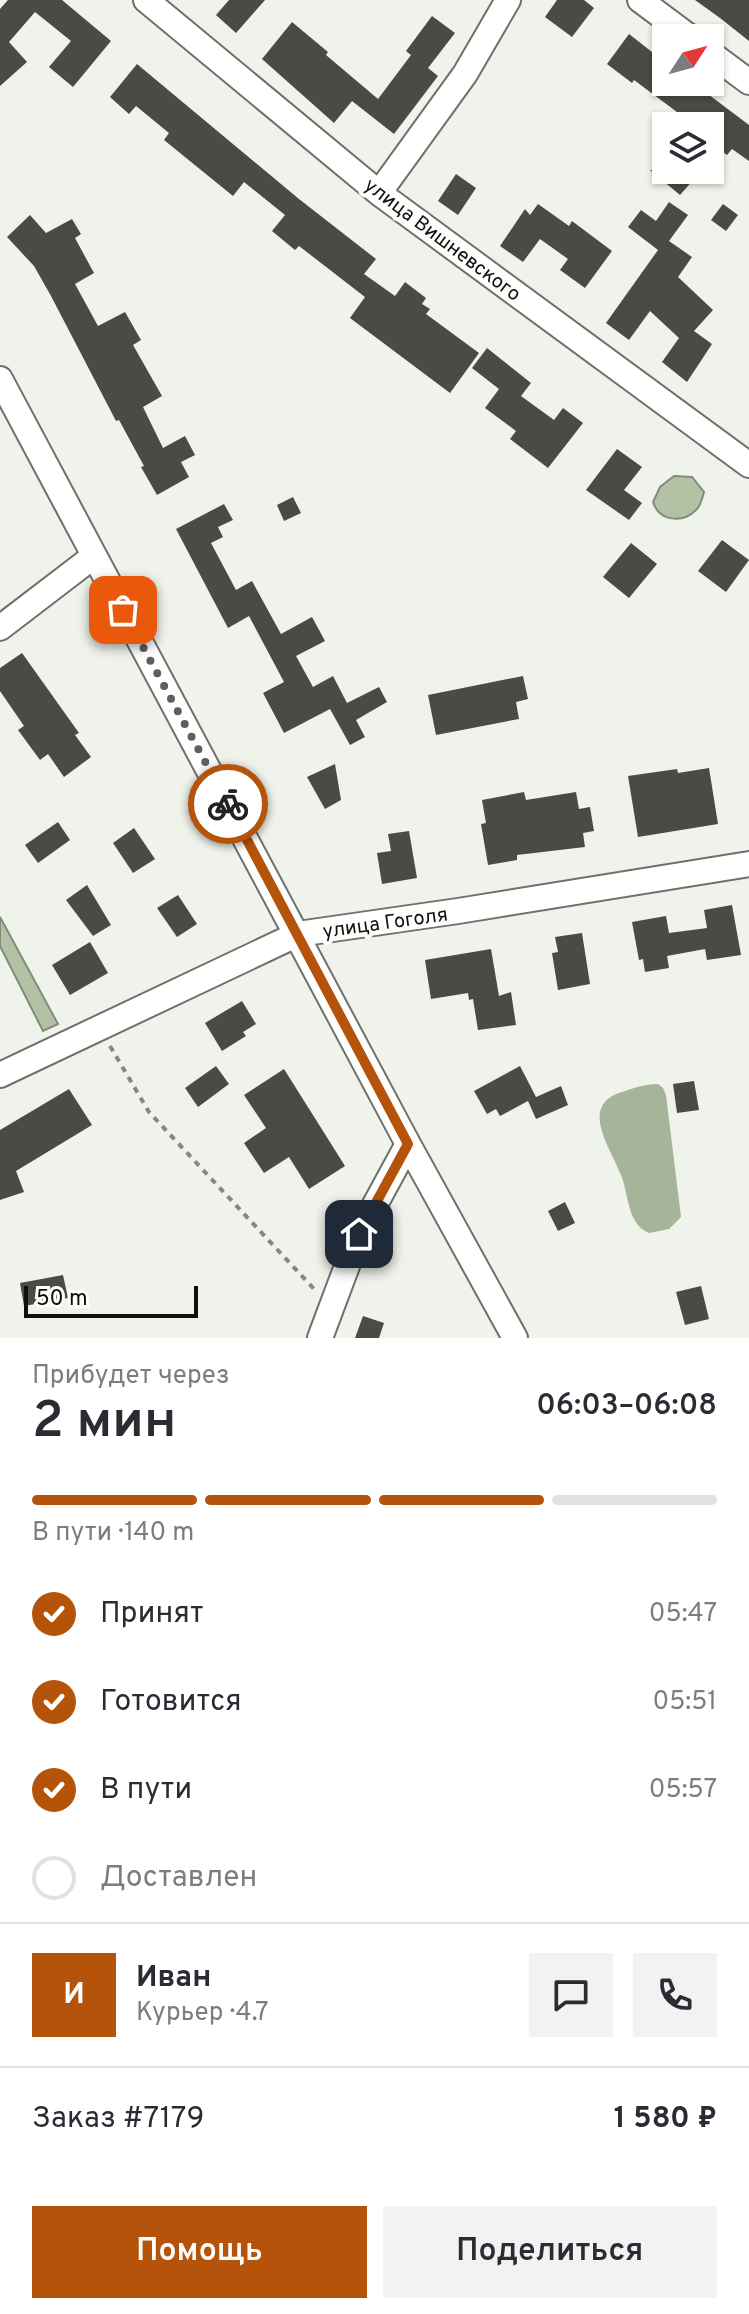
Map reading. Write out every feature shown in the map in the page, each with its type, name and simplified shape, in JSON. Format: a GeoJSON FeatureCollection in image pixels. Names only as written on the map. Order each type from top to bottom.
{"type":"FeatureCollection","features":[{"type":"Feature","properties":{"kind":"street","name":"улица Вишневского"},"geometry":{"type":"LineString","coordinates":[[146,0],[379,193],[749,465]]}},
{"type":"Feature","properties":{"kind":"street"},"geometry":{"type":"LineString","coordinates":[[379,193],[465,74],[508,0]]}},
{"type":"Feature","properties":{"kind":"street"},"geometry":{"type":"LineString","coordinates":[[640,0],[672,24]]}},
{"type":"Feature","properties":{"kind":"street"},"geometry":{"type":"LineString","coordinates":[[724,63],[749,82]]}},
{"type":"Feature","properties":{"kind":"street"},"geometry":{"type":"LineString","coordinates":[[0,379],[408,1144],[515,1338]]}},
{"type":"Feature","properties":{"kind":"street"},"geometry":{"type":"LineString","coordinates":[[0,628],[94,556]]}},
{"type":"Feature","properties":{"kind":"street","name":"улица Гоголя"},"geometry":{"type":"LineString","coordinates":[[0,1075],[298,934],[749,864]]}},
{"type":"Feature","properties":{"kind":"street"},"geometry":{"type":"LineString","coordinates":[[320,1338],[359,1234],[408,1144]]}},
{"type":"Feature","properties":{"kind":"path"},"geometry":{"type":"LineString","coordinates":[[99,1028],[149,1112],[330,1306]]}},
{"type":"Feature","properties":{"kind":"shaded area"},"geometry":{"type":"Polygon","coordinates":[[[674,476],[692,477],[704,492],[698,508],[678,519],[660,513],[653,502],[660,487],[674,476]]]}},
{"type":"Feature","properties":{"kind":"shaded area"},"geometry":{"type":"Polygon","coordinates":[[[0,917],[58,1024],[43,1031],[0,946],[0,917]]]}},
{"type":"Feature","properties":{"kind":"shaded area"},"geometry":{"type":"Polygon","coordinates":[[[658,1084],[666,1095],[681,1217],[669,1229],[649,1233],[636,1223],[633,1216],[621,1175],[601,1128],[600,1117],[602,1107],[609,1098],[635,1088],[658,1084]]]}},
{"type":"Feature","properties":{"kind":"building"},"geometry":{"type":"Polygon","coordinates":[[[8,0],[62,0],[111,41],[73,87],[49,67],[71,41],[35,12],[9,42],[27,62],[0,86],[0,9],[8,0]]]}},
{"type":"Feature","properties":{"kind":"building"},"geometry":{"type":"Polygon","coordinates":[[[229,0],[265,0],[236,33],[216,15],[229,0]]]}},
{"type":"Feature","properties":{"kind":"building"},"geometry":{"type":"Polygon","coordinates":[[[557,0],[584,0],[594,8],[572,37],[545,17],[557,0]]]}},
{"type":"Feature","properties":{"kind":"building"},"geometry":{"type":"Polygon","coordinates":[[[695,0],[749,0],[749,41],[720,18],[695,0]]]}},
{"type":"Feature","properties":{"kind":"building"},"geometry":{"type":"Polygon","coordinates":[[[432,16],[455,33],[428,68],[438,76],[394,134],[352,101],[334,123],[262,59],[292,22],[378,99],[411,55],[406,51],[432,16]]]}},
{"type":"Feature","properties":{"kind":"building"},"geometry":{"type":"Polygon","coordinates":[[[629,34],[652,52],[652,93],[634,80],[632,83],[607,64],[629,34]]]}},
{"type":"Feature","properties":{"kind":"building"},"geometry":{"type":"Polygon","coordinates":[[[137,64],[376,259],[364,274],[395,296],[405,282],[426,298],[422,304],[430,309],[426,314],[479,353],[450,393],[350,318],[365,297],[299,246],[295,250],[272,231],[285,215],[244,182],[233,196],[164,140],[169,133],[136,106],[129,114],[110,97],[137,64]]]}},
{"type":"Feature","properties":{"kind":"building"},"geometry":{"type":"Polygon","coordinates":[[[655,96],[711,96],[749,125],[749,161],[732,149],[727,155],[724,153],[724,112],[677,112],[655,96]]]}},
{"type":"Feature","properties":{"kind":"building"},"geometry":{"type":"Polygon","coordinates":[[[456,174],[476,188],[458,215],[438,201],[456,174]]]}},
{"type":"Feature","properties":{"kind":"building"},"geometry":{"type":"Polygon","coordinates":[[[667,184],[690,184],[680,195],[667,184]]]}},
{"type":"Feature","properties":{"kind":"building"},"geometry":{"type":"Polygon","coordinates":[[[669,202],[688,215],[669,241],[692,257],[678,277],[713,310],[694,331],[712,344],[687,382],[662,362],[679,338],[650,311],[629,340],[606,323],[658,250],[628,227],[641,210],[656,221],[669,202]]]}},
{"type":"Feature","properties":{"kind":"building"},"geometry":{"type":"Polygon","coordinates":[[[538,204],[569,226],[572,221],[612,251],[585,288],[560,270],[568,259],[540,239],[523,262],[500,246],[525,209],[530,215],[538,204]]]}},
{"type":"Feature","properties":{"kind":"building"},"geometry":{"type":"Polygon","coordinates":[[[723,204],[738,215],[726,231],[711,220],[723,204]]]}},
{"type":"Feature","properties":{"kind":"building"},"geometry":{"type":"Polygon","coordinates":[[[30,215],[46,233],[72,219],[81,234],[75,238],[94,273],[75,284],[98,326],[125,312],[141,340],[133,345],[162,396],[143,407],[163,448],[185,436],[195,455],[181,462],[189,477],[157,495],[34,266],[7,237],[30,215]]]}},
{"type":"Feature","properties":{"kind":"building"},"geometry":{"type":"Polygon","coordinates":[[[487,348],[531,383],[521,396],[554,420],[563,408],[583,423],[548,468],[510,439],[516,431],[485,408],[499,389],[472,368],[487,348]]]}},
{"type":"Feature","properties":{"kind":"building"},"geometry":{"type":"Polygon","coordinates":[[[617,449],[642,467],[624,490],[642,503],[629,520],[586,490],[617,449]]]}},
{"type":"Feature","properties":{"kind":"building"},"geometry":{"type":"Polygon","coordinates":[[[293,497],[301,513],[284,521],[277,505],[293,497]]]}},
{"type":"Feature","properties":{"kind":"building"},"geometry":{"type":"Polygon","coordinates":[[[224,504],[233,520],[218,527],[223,537],[211,543],[236,590],[252,581],[281,634],[312,617],[325,641],[296,656],[313,687],[333,676],[347,703],[379,687],[387,702],[356,720],[365,737],[350,745],[330,709],[284,733],[263,693],[284,682],[249,616],[228,628],[176,529],[224,504]]]}},
{"type":"Feature","properties":{"kind":"building"},"geometry":{"type":"Polygon","coordinates":[[[722,540],[749,560],[726,592],[698,571],[722,540]]]}},
{"type":"Feature","properties":{"kind":"building"},"geometry":{"type":"Polygon","coordinates":[[[631,543],[657,564],[629,598],[603,577],[631,543]]]}},
{"type":"Feature","properties":{"kind":"building"},"geometry":{"type":"Polygon","coordinates":[[[22,653],[79,733],[75,735],[91,757],[64,777],[48,754],[40,760],[18,730],[24,726],[0,691],[0,668],[22,653]]]}},
{"type":"Feature","properties":{"kind":"building"},"geometry":{"type":"Polygon","coordinates":[[[523,676],[528,699],[516,702],[519,719],[436,735],[428,695],[523,676]]]}},
{"type":"Feature","properties":{"kind":"building"},"geometry":{"type":"Polygon","coordinates":[[[335,764],[341,800],[325,809],[307,777],[335,764]]]}},
{"type":"Feature","properties":{"kind":"building"},"geometry":{"type":"Polygon","coordinates":[[[709,768],[718,824],[638,837],[628,776],[709,768]]]}},
{"type":"Feature","properties":{"kind":"building"},"geometry":{"type":"Polygon","coordinates":[[[524,792],[526,800],[576,792],[579,809],[590,807],[594,831],[583,833],[585,847],[517,855],[517,860],[488,865],[481,824],[486,823],[482,800],[524,792]]]}},
{"type":"Feature","properties":{"kind":"building"},"geometry":{"type":"Polygon","coordinates":[[[58,822],[70,840],[38,863],[25,845],[58,822]]]}},
{"type":"Feature","properties":{"kind":"building"},"geometry":{"type":"Polygon","coordinates":[[[134,828],[155,859],[133,873],[113,843],[134,828]]]}},
{"type":"Feature","properties":{"kind":"building"},"geometry":{"type":"Polygon","coordinates":[[[409,831],[417,878],[382,884],[377,853],[391,851],[388,834],[409,831]]]}},
{"type":"Feature","properties":{"kind":"building"},"geometry":{"type":"Polygon","coordinates":[[[87,885],[111,925],[93,936],[66,900],[87,885]]]}},
{"type":"Feature","properties":{"kind":"building"},"geometry":{"type":"Polygon","coordinates":[[[178,895],[197,924],[177,937],[157,908],[178,895]]]}},
{"type":"Feature","properties":{"kind":"building"},"geometry":{"type":"Polygon","coordinates":[[[732,905],[741,955],[707,960],[705,949],[667,956],[669,968],[645,972],[643,959],[639,960],[632,922],[666,916],[669,933],[707,928],[704,910],[732,905]]]}},
{"type":"Feature","properties":{"kind":"building"},"geometry":{"type":"Polygon","coordinates":[[[582,933],[590,984],[558,990],[552,953],[558,952],[555,937],[582,933]]]}},
{"type":"Feature","properties":{"kind":"building"},"geometry":{"type":"Polygon","coordinates":[[[90,942],[108,973],[70,995],[52,965],[90,942]]]}},
{"type":"Feature","properties":{"kind":"building"},"geometry":{"type":"Polygon","coordinates":[[[491,949],[499,996],[511,992],[516,1025],[478,1030],[473,999],[469,1000],[468,993],[431,999],[425,960],[491,949]]]}},
{"type":"Feature","properties":{"kind":"building"},"geometry":{"type":"Polygon","coordinates":[[[242,1001],[256,1024],[243,1032],[246,1036],[222,1051],[205,1023],[242,1001]]]}},
{"type":"Feature","properties":{"kind":"building"},"geometry":{"type":"Polygon","coordinates":[[[216,1066],[229,1084],[198,1107],[185,1088],[216,1066]]]}},
{"type":"Feature","properties":{"kind":"building"},"geometry":{"type":"Polygon","coordinates":[[[520,1066],[536,1097],[561,1086],[568,1105],[536,1119],[528,1101],[500,1116],[496,1109],[487,1114],[474,1091],[520,1066]]]}},
{"type":"Feature","properties":{"kind":"building"},"geometry":{"type":"Polygon","coordinates":[[[284,1069],[345,1166],[309,1189],[289,1157],[264,1173],[244,1143],[266,1128],[244,1095],[284,1069]]]}},
{"type":"Feature","properties":{"kind":"building"},"geometry":{"type":"Polygon","coordinates":[[[694,1081],[699,1110],[677,1113],[673,1084],[694,1081]]]}},
{"type":"Feature","properties":{"kind":"building"},"geometry":{"type":"Polygon","coordinates":[[[69,1089],[92,1125],[16,1171],[24,1192],[0,1200],[0,1130],[69,1089]]]}},
{"type":"Feature","properties":{"kind":"building"},"geometry":{"type":"Polygon","coordinates":[[[565,1202],[575,1223],[558,1231],[548,1211],[565,1202]]]}},
{"type":"Feature","properties":{"kind":"building"},"geometry":{"type":"Polygon","coordinates":[[[63,1275],[68,1298],[24,1306],[20,1283],[63,1275]]]}},
{"type":"Feature","properties":{"kind":"building"},"geometry":{"type":"Polygon","coordinates":[[[701,1286],[709,1319],[685,1325],[676,1292],[701,1286]]]}},
{"type":"Feature","properties":{"kind":"building"},"geometry":{"type":"Polygon","coordinates":[[[363,1316],[384,1323],[379,1338],[355,1338],[363,1316]]]}},
{"type":"Feature","properties":{"kind":"way so far"},"geometry":{"type":"LineString","coordinates":[[123,610],[228,804]]}},
{"type":"Feature","properties":{"kind":"route"},"geometry":{"type":"LineString","coordinates":[[228,804],[408,1144],[359,1234]]}}]}
